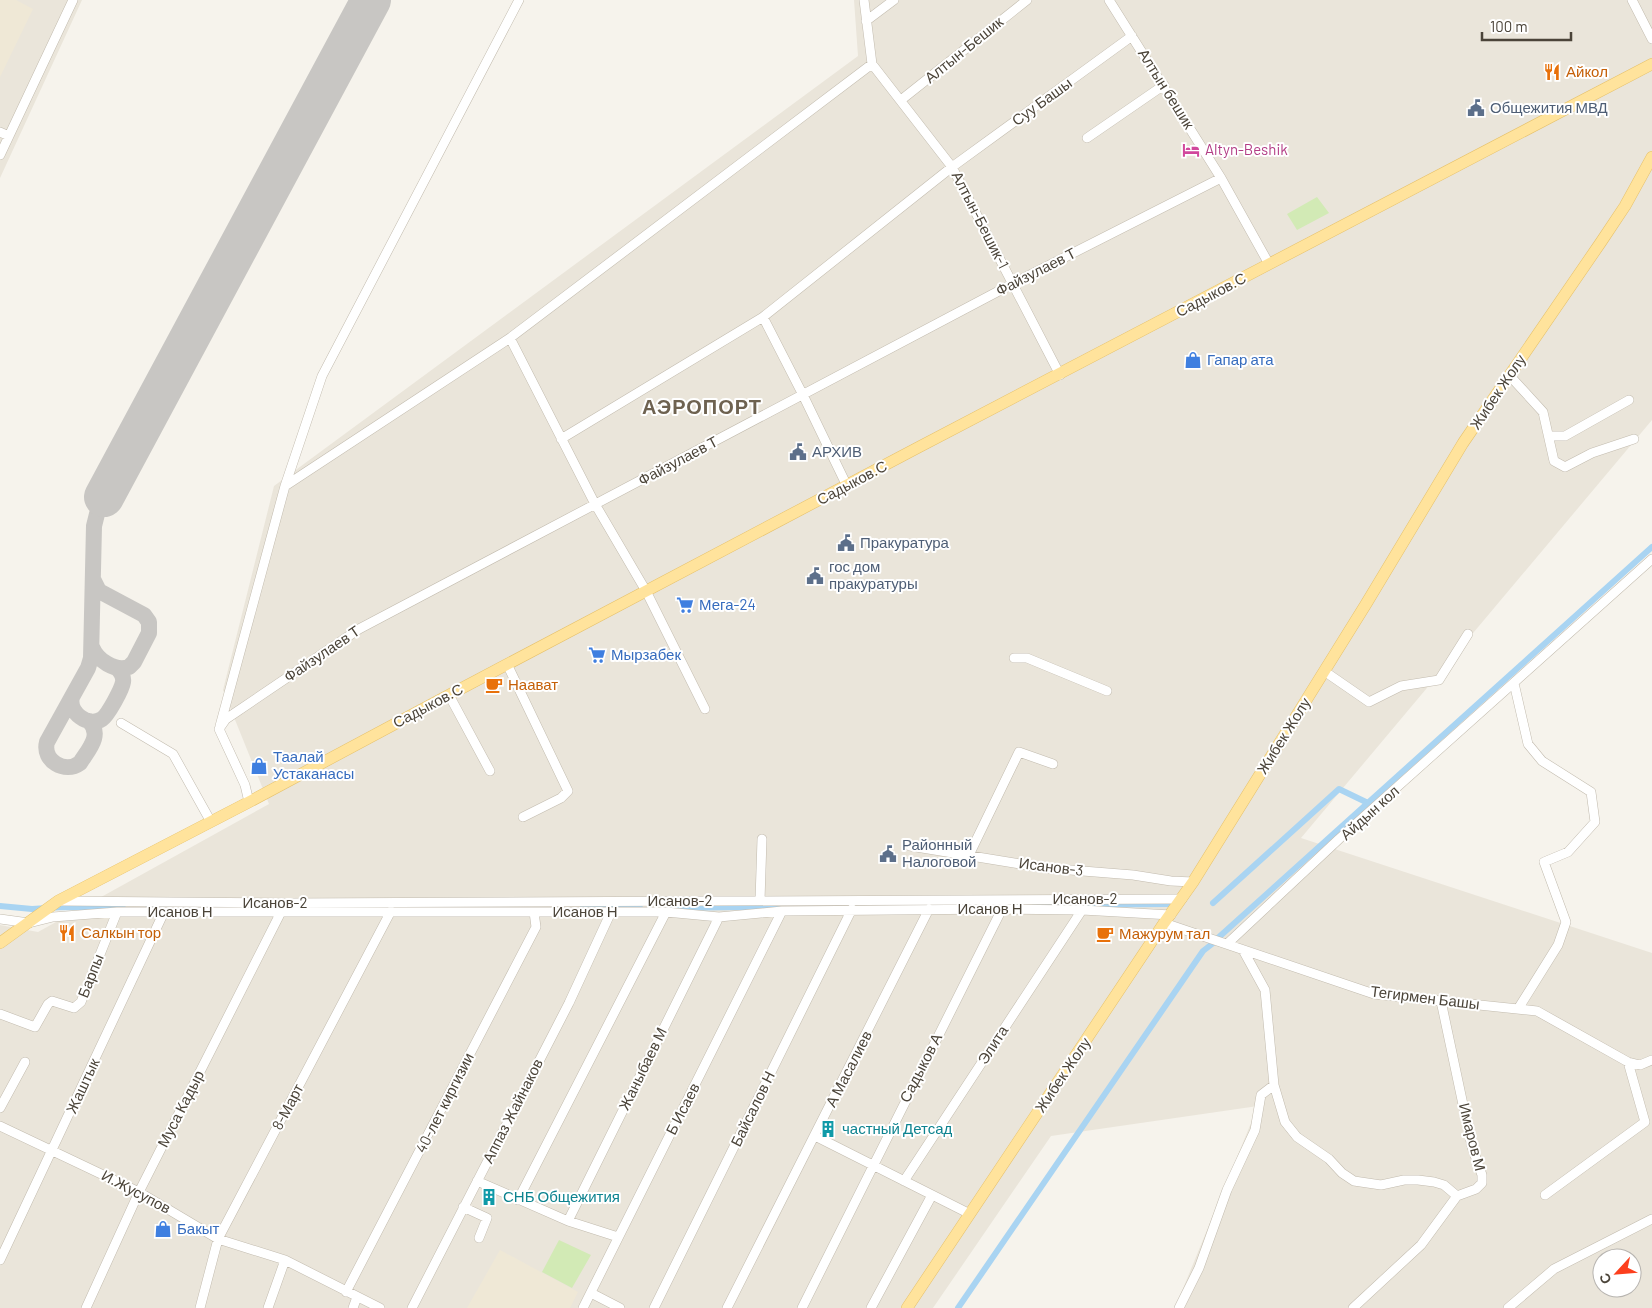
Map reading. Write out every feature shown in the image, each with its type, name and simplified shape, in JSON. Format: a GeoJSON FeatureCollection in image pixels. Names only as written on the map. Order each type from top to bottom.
{"type":"FeatureCollection","features":[{"type":"Feature","properties":{"kind":"main road","name":"Садыков.С"},"geometry":{"type":"LineString","coordinates":[[32,920],[56,903],[507,664],[1652,64]]}},
{"type":"Feature","properties":{"kind":"main road","name":"Жибек Жолу"},"geometry":{"type":"LineString","coordinates":[[906,1308],[1167,919],[1194,882],[1464,443],[1620,213],[1652,157]]}},
{"type":"Feature","properties":{"kind":"main road"},"geometry":{"type":"LineString","coordinates":[[0,943],[32,920]]}},
{"type":"Feature","properties":{"kind":"street"},"geometry":{"type":"LineString","coordinates":[[0,156],[73,0]]}},
{"type":"Feature","properties":{"kind":"street"},"geometry":{"type":"LineString","coordinates":[[249,802],[245,785],[219,728],[285,486],[322,376],[519,0]]}},
{"type":"Feature","properties":{"kind":"street"},"geometry":{"type":"LineString","coordinates":[[285,486],[510,338],[872,64],[864,0]]}},
{"type":"Feature","properties":{"kind":"street"},"geometry":{"type":"LineString","coordinates":[[866,21],[894,0]]}},
{"type":"Feature","properties":{"kind":"street","name":"Алтын-Бешик"},"geometry":{"type":"LineString","coordinates":[[901,100],[1027,0]]}},
{"type":"Feature","properties":{"kind":"street","name":"Алтын бешик"},"geometry":{"type":"LineString","coordinates":[[1109,0],[1221,178],[1269,264]]}},
{"type":"Feature","properties":{"kind":"street"},"geometry":{"type":"LineString","coordinates":[[1632,0],[1652,39]]}},
{"type":"Feature","properties":{"kind":"street","name":"Суу Башы"},"geometry":{"type":"LineString","coordinates":[[561,439],[763,317],[952,167],[1132,36]]}},
{"type":"Feature","properties":{"kind":"street","name":"Алтын-Бешик-1"},"geometry":{"type":"LineString","coordinates":[[872,64],[952,167],[1060,375]]}},
{"type":"Feature","properties":{"kind":"street"},"geometry":{"type":"LineString","coordinates":[[1088,138],[1164,85]]}},
{"type":"Feature","properties":{"kind":"street"},"geometry":{"type":"LineString","coordinates":[[0,132],[9,136]]}},
{"type":"Feature","properties":{"kind":"street","name":"Файзулаев Т"},"geometry":{"type":"LineString","coordinates":[[219,728],[226,720],[359,629],[1012,284],[1221,178]]}},
{"type":"Feature","properties":{"kind":"street"},"geometry":{"type":"LineString","coordinates":[[763,317],[847,486]]}},
{"type":"Feature","properties":{"kind":"street"},"geometry":{"type":"LineString","coordinates":[[510,338],[595,504],[646,592],[705,709]]}},
{"type":"Feature","properties":{"kind":"street"},"geometry":{"type":"LineString","coordinates":[[1510,376],[1543,412],[1554,461],[1565,467],[1592,453],[1634,439]]}},
{"type":"Feature","properties":{"kind":"street"},"geometry":{"type":"LineString","coordinates":[[1549,436],[1565,436],[1629,400]]}},
{"type":"Feature","properties":{"kind":"street","name":"Айдын кол"},"geometry":{"type":"LineString","coordinates":[[1227,944],[1347,833],[1652,559]]}},
{"type":"Feature","properties":{"kind":"street"},"geometry":{"type":"LineString","coordinates":[[1324,671],[1369,702],[1401,686],[1439,680],[1468,634]]}},
{"type":"Feature","properties":{"kind":"street"},"geometry":{"type":"LineString","coordinates":[[1014,658],[1027,658],[1107,691]]}},
{"type":"Feature","properties":{"kind":"street"},"geometry":{"type":"LineString","coordinates":[[507,664],[568,790],[561,798],[523,817]]}},
{"type":"Feature","properties":{"kind":"street"},"geometry":{"type":"LineString","coordinates":[[1514,683],[1528,744],[1542,761],[1591,792],[1595,822],[1568,852],[1544,862],[1566,922],[1558,945],[1518,1009]]}},
{"type":"Feature","properties":{"kind":"street"},"geometry":{"type":"LineString","coordinates":[[449,695],[490,771]]}},
{"type":"Feature","properties":{"kind":"street"},"geometry":{"type":"LineString","coordinates":[[121,723],[173,754],[211,822]]}},
{"type":"Feature","properties":{"kind":"street"},"geometry":{"type":"LineString","coordinates":[[969,855],[1019,752],[1053,764]]}},
{"type":"Feature","properties":{"kind":"street"},"geometry":{"type":"LineString","coordinates":[[760,900],[762,839]]}},
{"type":"Feature","properties":{"kind":"street","name":"Исанов-3"},"geometry":{"type":"LineString","coordinates":[[910,846],[1045,868],[1194,882]]}},
{"type":"Feature","properties":{"kind":"street","name":"Исанов-2"},"geometry":{"type":"LineString","coordinates":[[56,903],[1182,899]]}},
{"type":"Feature","properties":{"kind":"street","name":"Исанов Н"},"geometry":{"type":"LineString","coordinates":[[0,919],[32,920],[117,912],[666,912],[719,917],[782,911],[852,909],[1002,909],[1082,910],[1167,919]]}},
{"type":"Feature","properties":{"kind":"street","name":"Байсалов Н"},"geometry":{"type":"LineString","coordinates":[[654,1308],[852,909]]}},
{"type":"Feature","properties":{"kind":"street","name":"А Масалиев"},"geometry":{"type":"LineString","coordinates":[[727,1308],[929,909]]}},
{"type":"Feature","properties":{"kind":"street","name":"Садыков А"},"geometry":{"type":"LineString","coordinates":[[802,1308],[872,1165],[1002,909]]}},
{"type":"Feature","properties":{"kind":"street","name":"Элита"},"geometry":{"type":"LineString","coordinates":[[904,1181],[1082,910]]}},
{"type":"Feature","properties":{"kind":"street","name":"8-Март"},"geometry":{"type":"LineString","coordinates":[[200,1308],[218,1238],[391,911]]}},
{"type":"Feature","properties":{"kind":"street","name":"Б Исаев"},"geometry":{"type":"LineString","coordinates":[[583,1308],[782,911]]}},
{"type":"Feature","properties":{"kind":"street","name":"Барпы"},"geometry":{"type":"LineString","coordinates":[[0,1014],[35,1027],[48,1004],[52,1001],[74,1008],[81,1002],[117,912]]}},
{"type":"Feature","properties":{"kind":"street","name":"Жаштык"},"geometry":{"type":"LineString","coordinates":[[0,1260],[164,912]]}},
{"type":"Feature","properties":{"kind":"street","name":"Муса Кадыр"},"geometry":{"type":"LineString","coordinates":[[86,1308],[139,1192],[280,912]]}},
{"type":"Feature","properties":{"kind":"street","name":"40-лет киргизии"},"geometry":{"type":"LineString","coordinates":[[346,1292],[536,927],[534,912]]}},
{"type":"Feature","properties":{"kind":"street","name":"Аппаз Жайнаков"},"geometry":{"type":"LineString","coordinates":[[412,1308],[568,1003],[612,912]]}},
{"type":"Feature","properties":{"kind":"street"},"geometry":{"type":"LineString","coordinates":[[518,1200],[666,912]]}},
{"type":"Feature","properties":{"kind":"street","name":"Жаныбаев М"},"geometry":{"type":"LineString","coordinates":[[568,1221],[719,917]]}},
{"type":"Feature","properties":{"kind":"street","name":"Тегирмен Башы"},"geometry":{"type":"LineString","coordinates":[[1167,919],[1243,950],[1374,994],[1538,1011],[1628,1062]]}},
{"type":"Feature","properties":{"kind":"street"},"geometry":{"type":"LineString","coordinates":[[1243,950],[1265,990],[1274,1085],[1285,1122],[1297,1137],[1329,1159],[1342,1173],[1354,1181],[1365,1184],[1418,1180],[1434,1182],[1444,1185],[1457,1196]]}},
{"type":"Feature","properties":{"kind":"street","name":"Имаров М"},"geometry":{"type":"LineString","coordinates":[[1353,1308],[1421,1245],[1457,1196],[1476,1189],[1482,1183],[1482,1175],[1472,1147],[1441,1001]]}},
{"type":"Feature","properties":{"kind":"street"},"geometry":{"type":"LineString","coordinates":[[1628,1062],[1640,1066],[1652,1060]]}},
{"type":"Feature","properties":{"kind":"street"},"geometry":{"type":"LineString","coordinates":[[0,1108],[25,1062]]}},
{"type":"Feature","properties":{"kind":"street"},"geometry":{"type":"LineString","coordinates":[[1544,1195],[1645,1122],[1628,1062]]}},
{"type":"Feature","properties":{"kind":"street"},"geometry":{"type":"LineString","coordinates":[[1179,1308],[1199,1268],[1227,1190],[1255,1130],[1261,1095],[1274,1085]]}},
{"type":"Feature","properties":{"kind":"street","name":"И.Жусупов"},"geometry":{"type":"LineString","coordinates":[[0,1126],[139,1192],[218,1238],[285,1260],[380,1308]]}},
{"type":"Feature","properties":{"kind":"street"},"geometry":{"type":"LineString","coordinates":[[815,1136],[970,1214]]}},
{"type":"Feature","properties":{"kind":"street"},"geometry":{"type":"LineString","coordinates":[[477,1181],[568,1221],[618,1237]]}},
{"type":"Feature","properties":{"kind":"street"},"geometry":{"type":"LineString","coordinates":[[871,1308],[932,1195]]}},
{"type":"Feature","properties":{"kind":"street"},"geometry":{"type":"LineString","coordinates":[[464,1207],[487,1218],[478,1238]]}},
{"type":"Feature","properties":{"kind":"street"},"geometry":{"type":"LineString","coordinates":[[1508,1308],[1554,1269],[1652,1219]]}},
{"type":"Feature","properties":{"kind":"street"},"geometry":{"type":"LineString","coordinates":[[268,1308],[285,1260]]}},
{"type":"Feature","properties":{"kind":"street"},"geometry":{"type":"LineString","coordinates":[[591,1293],[620,1308]]}},
{"type":"Feature","properties":{"kind":"street"},"geometry":{"type":"LineString","coordinates":[[352,1308],[357,1297]]}},
{"type":"Feature","properties":{"kind":"shaded area"},"geometry":{"type":"Polygon","coordinates":[[[0,0],[82,0],[0,178],[0,0]]]}},
{"type":"Feature","properties":{"kind":"shaded area"},"geometry":{"type":"Polygon","coordinates":[[[0,0],[16,0],[33,9],[0,77],[0,0]]]}},
{"type":"Feature","properties":{"kind":"shaded area"},"geometry":{"type":"Polygon","coordinates":[[[854,0],[1652,0],[1652,420],[1301,838],[1652,953],[1652,1308],[1175,1308],[1258,1106],[1051,1136],[933,1308],[0,1308],[0,925],[38,932],[269,804],[223,690],[274,486],[858,56],[854,0]]]}},
{"type":"Feature","properties":{"kind":"shaded area"},"geometry":{"type":"Polygon","coordinates":[[[500,1250],[578,1292],[570,1308],[467,1308],[500,1250]]]}},
{"type":"Feature","properties":{"kind":"green space"},"geometry":{"type":"Polygon","coordinates":[[[1317,197],[1329,213],[1297,230],[1287,214],[1317,197]]]}},
{"type":"Feature","properties":{"kind":"green space"},"geometry":{"type":"Polygon","coordinates":[[[559,1240],[591,1255],[572,1288],[542,1272],[559,1240]]]}},
{"type":"Feature","properties":{"kind":"waterway"},"geometry":{"type":"LineString","coordinates":[[1219,937],[1652,547]]}},
{"type":"Feature","properties":{"kind":"waterway"},"geometry":{"type":"LineString","coordinates":[[1213,903],[1339,789],[1368,803]]}},
{"type":"Feature","properties":{"kind":"waterway"},"geometry":{"type":"LineString","coordinates":[[910,904],[978,905]]}},
{"type":"Feature","properties":{"kind":"waterway"},"geometry":{"type":"LineString","coordinates":[[1035,905],[1169,904]]}},
{"type":"Feature","properties":{"kind":"waterway"},"geometry":{"type":"LineString","coordinates":[[660,908],[895,905]]}},
{"type":"Feature","properties":{"kind":"waterway"},"geometry":{"type":"LineString","coordinates":[[0,906],[32,909],[63,907],[123,908]]}},
{"type":"Feature","properties":{"kind":"waterway"},"geometry":{"type":"LineString","coordinates":[[583,906],[640,908]]}},
{"type":"Feature","properties":{"kind":"waterway"},"geometry":{"type":"LineString","coordinates":[[148,908],[278,907]]}},
{"type":"Feature","properties":{"kind":"waterway"},"geometry":{"type":"LineString","coordinates":[[428,907],[465,907]]}},
{"type":"Feature","properties":{"kind":"waterway"},"geometry":{"type":"LineString","coordinates":[[958,1308],[1203,951],[1212,944]]}},
{"type":"Feature","properties":{"kind":"taxiway"},"geometry":{"type":"LineString","coordinates":[[89,721],[95,732],[93,742],[80,763],[68,767],[56,764],[51,760],[46,749],[47,742],[88,668],[91,658],[94,526],[104,497]]}},
{"type":"Feature","properties":{"kind":"taxiway"},"geometry":{"type":"LineString","coordinates":[[92,647],[94,652],[107,664],[118,668],[129,667],[134,662],[149,633],[149,622],[144,615],[99,591],[94,581]]}},
{"type":"Feature","properties":{"kind":"taxiway"},"geometry":{"type":"LineString","coordinates":[[72,697],[73,708],[80,717],[91,721],[102,719],[111,707],[122,685],[123,676],[117,668]]}},
{"type":"Feature","properties":{"kind":"runway"},"geometry":{"type":"LineString","coordinates":[[104,497],[371,0]]}},
{"type":"Feature","properties":{"kind":"place","name":"Айкол"},"geometry":{"type":"Point","coordinates":[1552,72]}},
{"type":"Feature","properties":{"kind":"place","name":"Общежития МВД"},"geometry":{"type":"Point","coordinates":[1476,108]}},
{"type":"Feature","properties":{"kind":"place","name":"Altyn-Beshik"},"geometry":{"type":"Point","coordinates":[1191,150]}},
{"type":"Feature","properties":{"kind":"place","name":"Гапар ата"},"geometry":{"type":"Point","coordinates":[1193,360]}},
{"type":"Feature","properties":{"kind":"place","name":"АРХИВ"},"geometry":{"type":"Point","coordinates":[798,452]}},
{"type":"Feature","properties":{"kind":"place","name":"Пракуратура"},"geometry":{"type":"Point","coordinates":[846,543]}},
{"type":"Feature","properties":{"kind":"place","name":"гос дом пракуратуры"},"geometry":{"type":"Point","coordinates":[815,576]}},
{"type":"Feature","properties":{"kind":"place","name":"Мега-24"},"geometry":{"type":"Point","coordinates":[685,605]}},
{"type":"Feature","properties":{"kind":"place","name":"Мырзабек"},"geometry":{"type":"Point","coordinates":[597,655]}},
{"type":"Feature","properties":{"kind":"place","name":"Наават"},"geometry":{"type":"Point","coordinates":[494,685]}},
{"type":"Feature","properties":{"kind":"place","name":"Таалай Устаканасы"},"geometry":{"type":"Point","coordinates":[259,766]}},
{"type":"Feature","properties":{"kind":"place","name":"Районный Налоговой"},"geometry":{"type":"Point","coordinates":[888,854]}},
{"type":"Feature","properties":{"kind":"place","name":"Салкын тор"},"geometry":{"type":"Point","coordinates":[67,933]}},
{"type":"Feature","properties":{"kind":"place","name":"Мажурум тал"},"geometry":{"type":"Point","coordinates":[1105,934]}},
{"type":"Feature","properties":{"kind":"place","name":"частный Детсад"},"geometry":{"type":"Point","coordinates":[828,1129]}},
{"type":"Feature","properties":{"kind":"place","name":"СНБ Общежития"},"geometry":{"type":"Point","coordinates":[489,1197]}},
{"type":"Feature","properties":{"kind":"place","name":"Бакыт"},"geometry":{"type":"Point","coordinates":[163,1229]}},
{"type":"Feature","properties":{"kind":"district","name":"АЭРОПОРТ"},"geometry":{"type":"Point","coordinates":[702,407]}}]}
